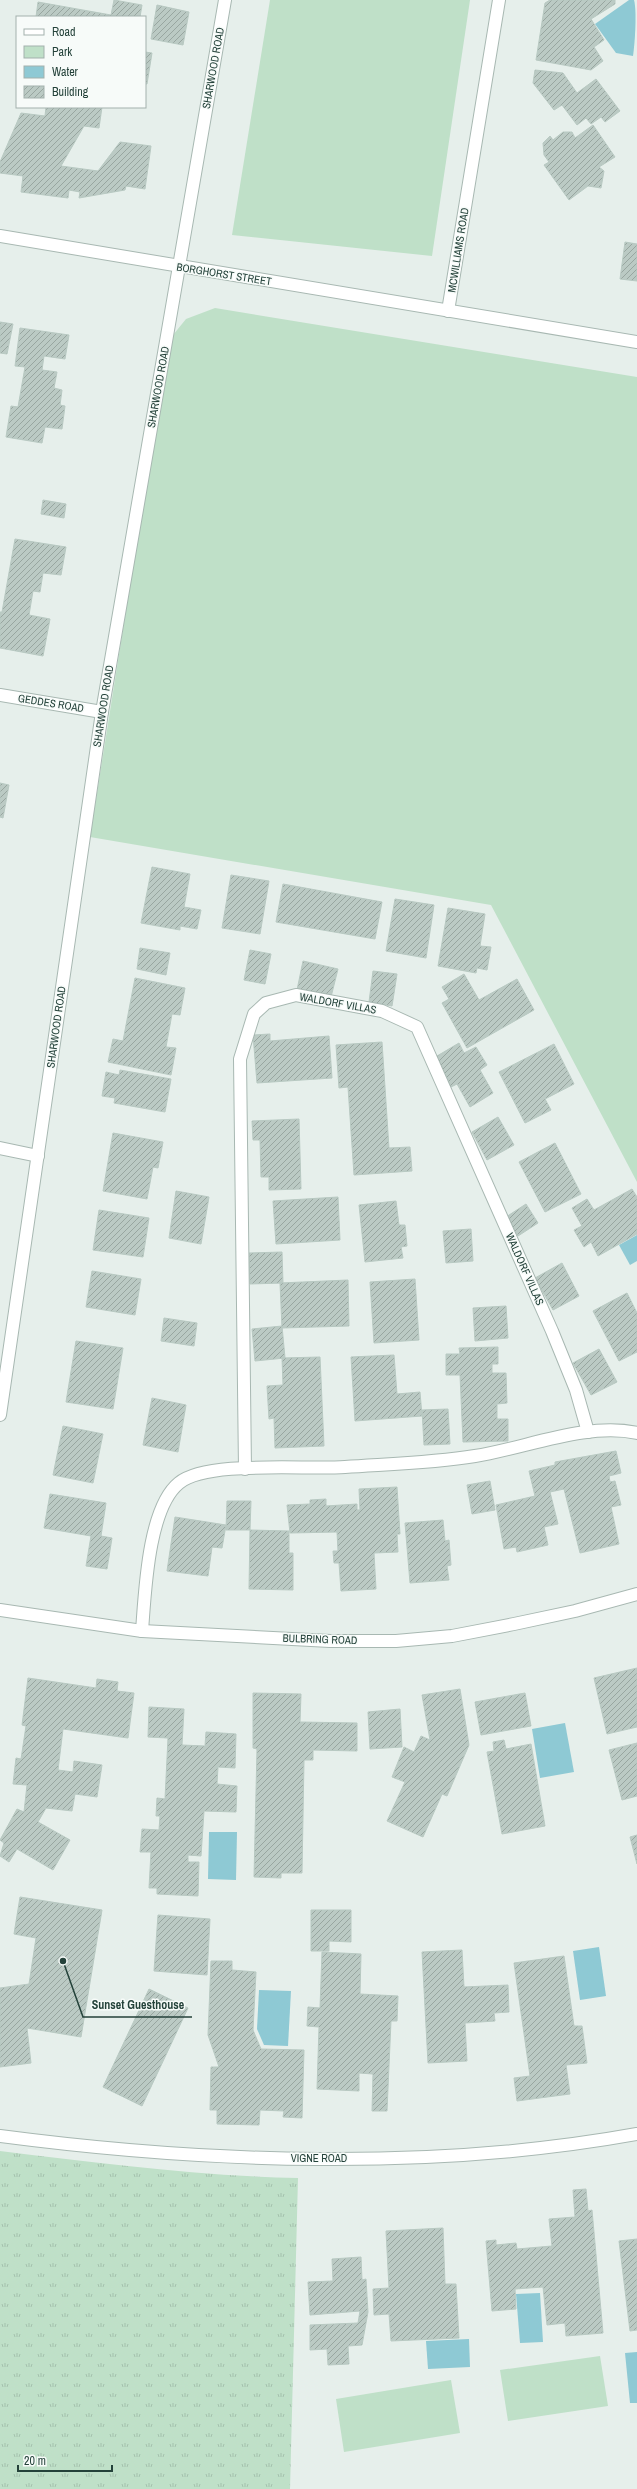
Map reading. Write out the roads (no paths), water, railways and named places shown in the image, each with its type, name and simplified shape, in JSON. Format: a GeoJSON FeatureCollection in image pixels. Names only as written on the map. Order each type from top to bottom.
{"type":"FeatureCollection","features":[{"type":"Feature","properties":{"kind":"street","name":"SHARWOOD ROAD"},"geometry":{"type":"LineString","coordinates":[[0,1415],[102,712],[225,0]]}},
{"type":"Feature","properties":{"kind":"street","name":"MCWILLIAMS ROAD"},"geometry":{"type":"LineString","coordinates":[[448,311],[499,0]]}},
{"type":"Feature","properties":{"kind":"street","name":"BORGHORST STREET"},"geometry":{"type":"LineString","coordinates":[[0,236],[448,311]]}},
{"type":"Feature","properties":{"kind":"street"},"geometry":{"type":"LineString","coordinates":[[448,311],[637,342]]}},
{"type":"Feature","properties":{"kind":"street","name":"GEDDES ROAD"},"geometry":{"type":"LineString","coordinates":[[0,695],[102,712]]}},
{"type":"Feature","properties":{"kind":"street","name":"WALDORF VILLAS"},"geometry":{"type":"LineString","coordinates":[[245,1469],[240,1059],[254,1014],[266,1004],[296,995],[382,1011],[417,1028],[552,1331],[576,1390],[588,1432]]}},
{"type":"Feature","properties":{"kind":"street"},"geometry":{"type":"LineString","coordinates":[[0,1148],[38,1156]]}},
{"type":"Feature","properties":{"kind":"street"},"geometry":{"type":"LineString","coordinates":[[142,1630],[147,1574],[159,1517],[167,1495],[180,1482],[196,1473],[245,1469],[335,1468],[474,1456],[588,1432],[621,1430],[637,1433]]}},
{"type":"Feature","properties":{"kind":"street","name":"BULBRING ROAD"},"geometry":{"type":"LineString","coordinates":[[0,1610],[142,1630],[330,1641],[410,1640],[452,1636],[514,1624],[575,1611],[637,1594]]}},
{"type":"Feature","properties":{"kind":"street","name":"VIGNE ROAD"},"geometry":{"type":"LineString","coordinates":[[0,2136],[49,2142],[175,2152],[300,2159],[410,2157],[576,2145],[637,2134]]}},
{"type":"Feature","properties":{"kind":"water"},"geometry":{"type":"Polygon","coordinates":[[[629,0],[634,0],[635,11],[633,56],[616,53],[595,24],[629,0]]]}},
{"type":"Feature","properties":{"kind":"water"},"geometry":{"type":"Polygon","coordinates":[[[637,1235],[637,1261],[630,1265],[619,1245],[637,1235]]]}},
{"type":"Feature","properties":{"kind":"water"},"geometry":{"type":"Polygon","coordinates":[[[565,1723],[574,1772],[540,1778],[532,1729],[565,1723]]]}},
{"type":"Feature","properties":{"kind":"water"},"geometry":{"type":"Polygon","coordinates":[[[209,1832],[237,1832],[236,1880],[208,1879],[209,1832]]]}},
{"type":"Feature","properties":{"kind":"water"},"geometry":{"type":"Polygon","coordinates":[[[599,1947],[606,1996],[580,2000],[573,1951],[599,1947]]]}},
{"type":"Feature","properties":{"kind":"water"},"geometry":{"type":"Polygon","coordinates":[[[259,1990],[291,1991],[288,2046],[264,2045],[257,2029],[259,1990]]]}},
{"type":"Feature","properties":{"kind":"water"},"geometry":{"type":"Polygon","coordinates":[[[540,2293],[543,2342],[520,2343],[516,2294],[540,2293]]]}},
{"type":"Feature","properties":{"kind":"water"},"geometry":{"type":"Polygon","coordinates":[[[469,2339],[470,2367],[428,2369],[426,2341],[469,2339]]]}},
{"type":"Feature","properties":{"kind":"water"},"geometry":{"type":"Polygon","coordinates":[[[637,2352],[637,2403],[630,2403],[625,2353],[637,2352]]]}},
{"type":"Feature","properties":{"kind":"place","name":"Sunset Guesthouse"},"geometry":{"type":"Point","coordinates":[63,1961]}}]}
